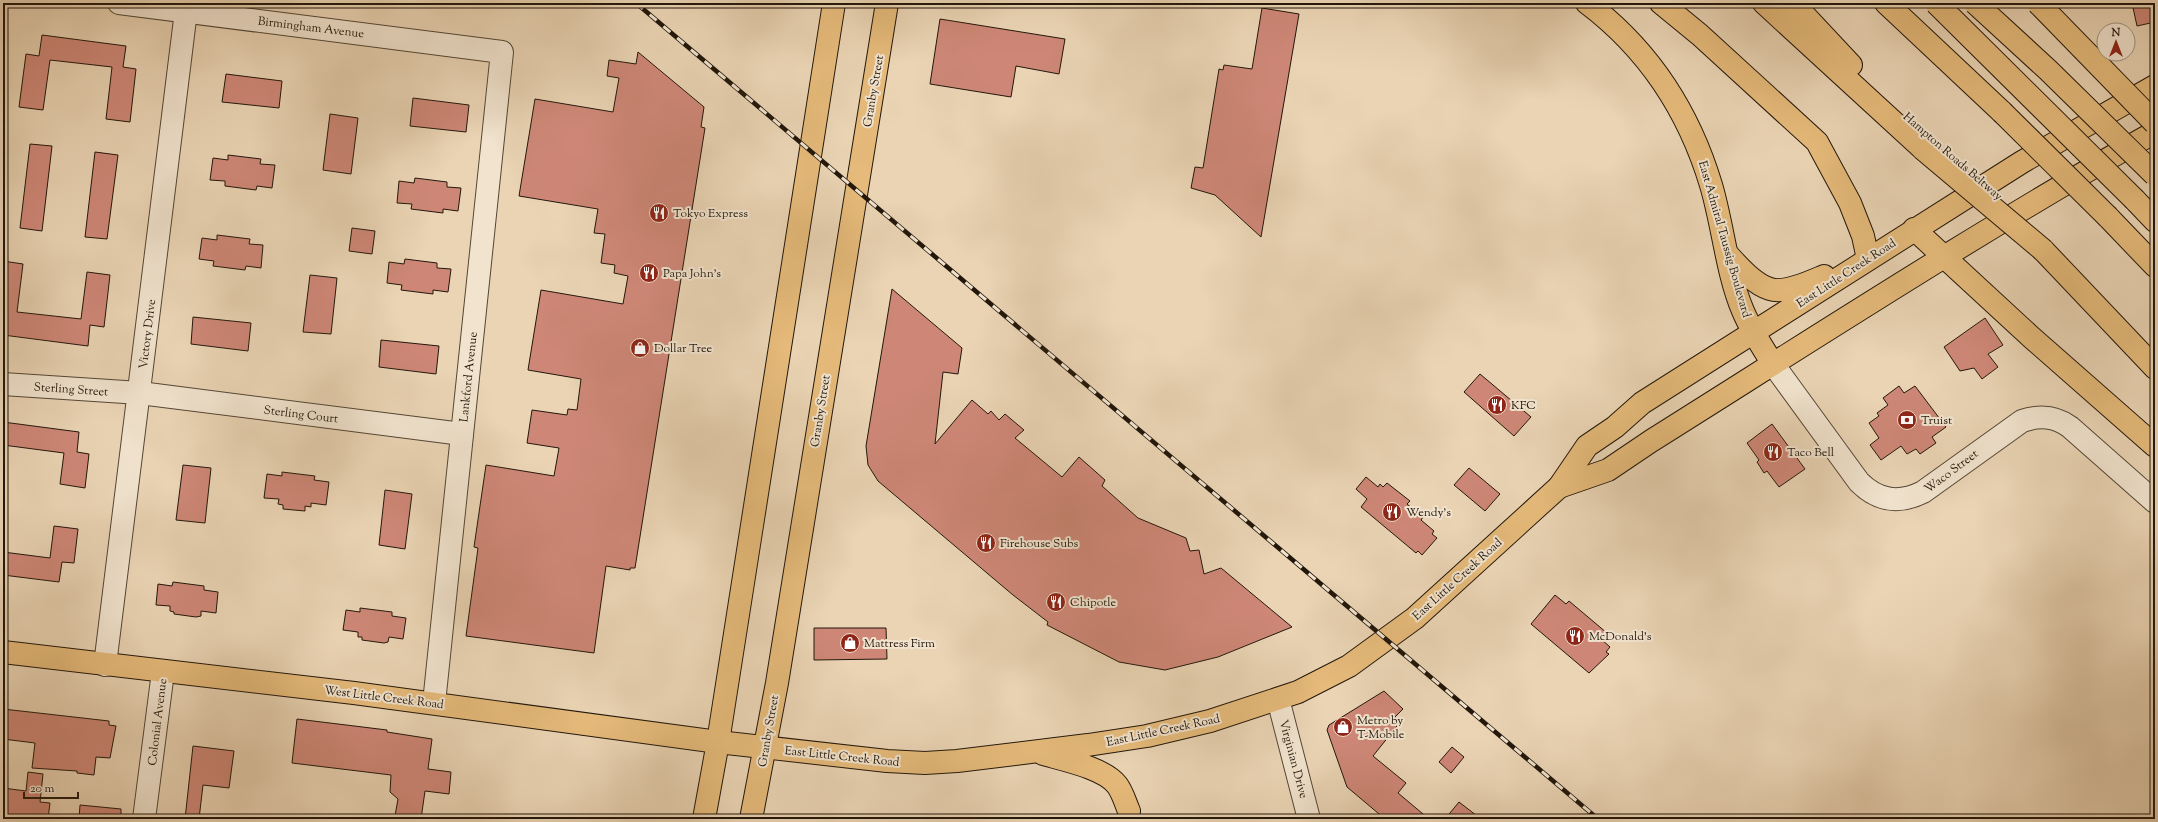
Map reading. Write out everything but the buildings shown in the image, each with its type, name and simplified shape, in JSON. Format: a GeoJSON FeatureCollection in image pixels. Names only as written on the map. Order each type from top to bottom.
{"type":"FeatureCollection","features":[{"type":"Feature","properties":{"kind":"main road"},"geometry":{"type":"LineString","coordinates":[[704,819],[718,742],[834,3]]}},
{"type":"Feature","properties":{"kind":"main road","name":"Granby Street"},"geometry":{"type":"LineString","coordinates":[[752,819],[887,3]]}},
{"type":"Feature","properties":{"kind":"main road","name":"East Admiral Taussig Boulevard"},"geometry":{"type":"LineString","coordinates":[[1587,3],[1627,38],[1647,61],[1665,84],[1684,117],[1699,151],[1711,186],[1743,310],[1753,333],[1773,364]]}},
{"type":"Feature","properties":{"kind":"main road"},"geometry":{"type":"LineString","coordinates":[[1661,3],[1700,35],[1817,142],[1850,203],[1863,236],[1868,259],[1799,286],[1770,289],[1744,273],[1728,255]]}},
{"type":"Feature","properties":{"kind":"main road"},"geometry":{"type":"LineString","coordinates":[[1764,3],[1931,146],[2043,250],[2155,368]]}},
{"type":"Feature","properties":{"kind":"main road","name":"Hampton Roads Beltway"},"geometry":{"type":"LineString","coordinates":[[1793,3],[1931,146]]}},
{"type":"Feature","properties":{"kind":"main road"},"geometry":{"type":"LineString","coordinates":[[1886,3],[2002,112],[2155,266]]}},
{"type":"Feature","properties":{"kind":"main road"},"geometry":{"type":"LineString","coordinates":[[1936,3],[2155,221]]}},
{"type":"Feature","properties":{"kind":"main road"},"geometry":{"type":"LineString","coordinates":[[1975,3],[2048,70],[2155,175]]}},
{"type":"Feature","properties":{"kind":"main road"},"geometry":{"type":"LineString","coordinates":[[2038,3],[2155,123]]}},
{"type":"Feature","properties":{"kind":"main road","name":"East Little Creek Road"},"geometry":{"type":"LineString","coordinates":[[765,747],[908,763],[956,761],[1038,752],[1176,730],[1210,721],[1298,692],[1349,666],[1387,640],[1415,618],[1560,487],[1587,446],[1616,427],[1642,403],[1914,229],[2022,162],[2155,86]]}},
{"type":"Feature","properties":{"kind":"main road","name":"East Little Creek Road"},"geometry":{"type":"LineString","coordinates":[[1560,487],[1608,470],[1650,441],[1943,257],[2054,189],[2155,132]]}},
{"type":"Feature","properties":{"kind":"main road"},"geometry":{"type":"LineString","coordinates":[[1914,229],[1943,257],[2155,446]]}},
{"type":"Feature","properties":{"kind":"main road","name":"West Little Creek Road"},"geometry":{"type":"LineString","coordinates":[[3,652],[434,703],[718,742],[765,747]]}},
{"type":"Feature","properties":{"kind":"main road"},"geometry":{"type":"LineString","coordinates":[[1038,752],[1103,774],[1118,786],[1129,811]]}},
{"type":"Feature","properties":{"kind":"street","name":"Birmingham Avenue"},"geometry":{"type":"LineString","coordinates":[[119,3],[186,7],[502,52]]}},
{"type":"Feature","properties":{"kind":"street","name":"Victory Drive"},"geometry":{"type":"LineString","coordinates":[[105,665],[140,393],[186,7]]}},
{"type":"Feature","properties":{"kind":"street","name":"Lankford Avenue"},"geometry":{"type":"LineString","coordinates":[[434,703],[502,52]]}},
{"type":"Feature","properties":{"kind":"street","name":"Waco Street"},"geometry":{"type":"LineString","coordinates":[[1773,364],[1859,482],[1874,495],[1888,499],[1902,500],[1913,498],[2022,421],[2035,417],[2048,417],[2070,427],[2155,502]]}},
{"type":"Feature","properties":{"kind":"street","name":"Sterling Street"},"geometry":{"type":"LineString","coordinates":[[3,384],[140,393]]}},
{"type":"Feature","properties":{"kind":"street","name":"Sterling Court"},"geometry":{"type":"LineString","coordinates":[[140,393],[462,434]]}},
{"type":"Feature","properties":{"kind":"street","name":"Colonial Avenue"},"geometry":{"type":"LineString","coordinates":[[144,819],[163,672]]}},
{"type":"Feature","properties":{"kind":"street","name":"Virginian Drive"},"geometry":{"type":"LineString","coordinates":[[1278,699],[1311,817]]}},
{"type":"Feature","properties":{"kind":"railway"},"geometry":{"type":"LineString","coordinates":[[636,3],[1598,819]]}},
{"type":"Feature","properties":{"kind":"place","name":"Tokyo Express"},"geometry":{"type":"Point","coordinates":[659,213]}},
{"type":"Feature","properties":{"kind":"place","name":"Papa John's"},"geometry":{"type":"Point","coordinates":[649,273]}},
{"type":"Feature","properties":{"kind":"place","name":"Dollar Tree"},"geometry":{"type":"Point","coordinates":[640,348]}},
{"type":"Feature","properties":{"kind":"place","name":"KFC"},"geometry":{"type":"Point","coordinates":[1497,405]}},
{"type":"Feature","properties":{"kind":"place","name":"Truist"},"geometry":{"type":"Point","coordinates":[1907,420]}},
{"type":"Feature","properties":{"kind":"place","name":"Taco Bell"},"geometry":{"type":"Point","coordinates":[1773,452]}},
{"type":"Feature","properties":{"kind":"place","name":"Wendy's"},"geometry":{"type":"Point","coordinates":[1392,512]}},
{"type":"Feature","properties":{"kind":"place","name":"Firehouse Subs"},"geometry":{"type":"Point","coordinates":[986,543]}},
{"type":"Feature","properties":{"kind":"place","name":"Chipotle"},"geometry":{"type":"Point","coordinates":[1056,602]}},
{"type":"Feature","properties":{"kind":"place","name":"McDonald's"},"geometry":{"type":"Point","coordinates":[1575,636]}},
{"type":"Feature","properties":{"kind":"place","name":"Mattress Firm"},"geometry":{"type":"Point","coordinates":[850,643]}},
{"type":"Feature","properties":{"kind":"place","name":"Metro by T-Mobile"},"geometry":{"type":"Point","coordinates":[1343,727]}}]}
